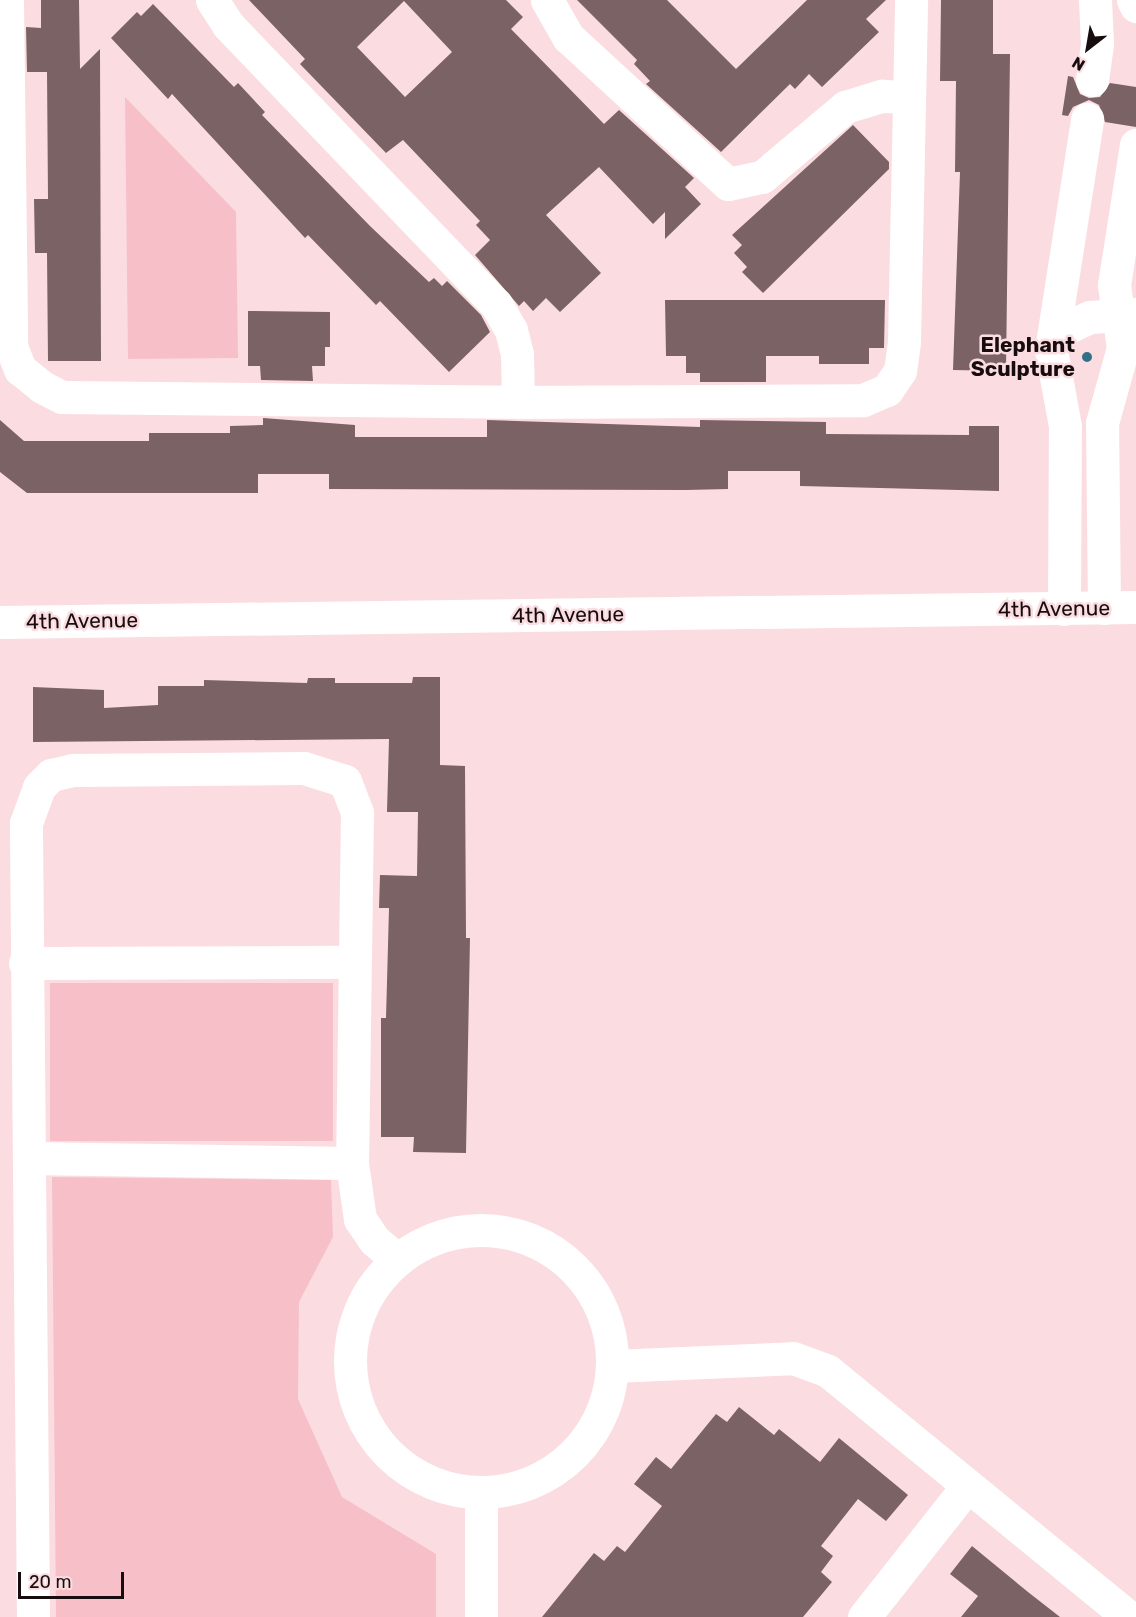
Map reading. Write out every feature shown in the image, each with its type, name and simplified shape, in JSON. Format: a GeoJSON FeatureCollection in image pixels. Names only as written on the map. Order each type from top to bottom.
{"type":"FeatureCollection","features":[{"type":"Feature","properties":{"kind":"street"},"geometry":{"type":"LineString","coordinates":[[7,0],[10,346],[20,369],[42,387],[62,397],[518,402],[851,400],[887,390],[900,371],[904,341],[911,0]]}},
{"type":"Feature","properties":{"kind":"street"},"geometry":{"type":"LineString","coordinates":[[212,0],[228,25],[496,304],[511,330],[517,354],[518,402]]}},
{"type":"Feature","properties":{"kind":"street"},"geometry":{"type":"LineString","coordinates":[[547,0],[568,37],[728,184],[762,177],[844,107],[882,96],[908,97]]}},
{"type":"Feature","properties":{"kind":"street"},"geometry":{"type":"LineString","coordinates":[[1092,80],[1097,43],[1095,0]]}},
{"type":"Feature","properties":{"kind":"street"},"geometry":{"type":"LineString","coordinates":[[1133,0],[1136,6]]}},
{"type":"Feature","properties":{"kind":"street"},"geometry":{"type":"LineString","coordinates":[[1064,609],[1065,426],[1051,350],[1087,119]]}},
{"type":"Feature","properties":{"kind":"street"},"geometry":{"type":"LineString","coordinates":[[1104,608],[1102,423],[1126,377],[1123,348],[1127,315],[1114,285],[1118,245],[1136,145]]}},
{"type":"Feature","properties":{"kind":"street"},"geometry":{"type":"LineString","coordinates":[[1051,350],[1066,328],[1090,316],[1127,315]]}},
{"type":"Feature","properties":{"kind":"street","name":"4th Avenue"},"geometry":{"type":"LineString","coordinates":[[0,622],[1136,607]]}},
{"type":"Feature","properties":{"kind":"street"},"geometry":{"type":"LineString","coordinates":[[33,1617],[25,963],[26,823],[39,787],[51,775],[73,770],[304,768],[345,781],[354,796],[352,1163],[360,1219],[374,1240],[397,1259]]}},
{"type":"Feature","properties":{"kind":"street"},"geometry":{"type":"LineString","coordinates":[[25,963],[353,962]]}},
{"type":"Feature","properties":{"kind":"street"},"geometry":{"type":"LineString","coordinates":[[28,1158],[352,1163]]}},
{"type":"Feature","properties":{"kind":"street"},"geometry":{"type":"LineString","coordinates":[[465,1230],[516,1234],[539,1243],[579,1274],[594,1293],[609,1333],[613,1366],[601,1415],[573,1456],[530,1483],[481,1492],[454,1490],[405,1468],[368,1430],[357,1405],[349,1352],[353,1326],[378,1278],[397,1259],[441,1235],[465,1230]]}},
{"type":"Feature","properties":{"kind":"street"},"geometry":{"type":"LineString","coordinates":[[613,1366],[793,1358],[828,1371],[966,1488],[1129,1617]]}},
{"type":"Feature","properties":{"kind":"street"},"geometry":{"type":"LineString","coordinates":[[864,1617],[966,1488]]}},
{"type":"Feature","properties":{"kind":"street"},"geometry":{"type":"LineString","coordinates":[[481,1492],[482,1617]]}},
{"type":"Feature","properties":{"kind":"shaded area"},"geometry":{"type":"Polygon","coordinates":[[[125,97],[236,212],[238,358],[128,359],[125,97]]]}},
{"type":"Feature","properties":{"kind":"shaded area"},"geometry":{"type":"Polygon","coordinates":[[[50,983],[333,983],[333,1141],[50,1141],[50,983]]]}},
{"type":"Feature","properties":{"kind":"shaded area"},"geometry":{"type":"Polygon","coordinates":[[[52,1177],[331,1180],[333,1237],[299,1302],[298,1399],[342,1497],[436,1554],[436,1617],[56,1617],[52,1177]]]}},
{"type":"Feature","properties":{"kind":"building"},"geometry":{"type":"Polygon","coordinates":[[[41,0],[79,0],[80,69],[100,49],[101,361],[48,361],[47,253],[35,253],[34,199],[48,199],[47,72],[27,72],[26,27],[41,28],[41,0]]]}},
{"type":"Feature","properties":{"kind":"building"},"geometry":{"type":"Polygon","coordinates":[[[249,0],[506,0],[523,17],[511,29],[604,124],[619,110],[694,178],[685,187],[701,204],[665,239],[665,212],[653,224],[599,167],[546,215],[601,273],[560,312],[546,298],[533,311],[524,301],[519,306],[475,255],[490,240],[476,225],[480,221],[403,140],[386,153],[300,64],[305,59],[249,0]],[[404,1],[357,47],[405,97],[452,52],[404,1]]]}},
{"type":"Feature","properties":{"kind":"building"},"geometry":{"type":"Polygon","coordinates":[[[577,0],[667,0],[736,69],[807,0],[886,0],[866,19],[879,32],[822,87],[809,74],[795,89],[790,84],[721,152],[646,84],[650,81],[634,64],[637,60],[577,0]]]}},
{"type":"Feature","properties":{"kind":"building"},"geometry":{"type":"Polygon","coordinates":[[[941,0],[993,0],[993,54],[1010,54],[1006,371],[953,370],[960,172],[955,172],[956,81],[940,81],[941,0]]]}},
{"type":"Feature","properties":{"kind":"building"},"geometry":{"type":"Polygon","coordinates":[[[153,4],[234,87],[238,83],[265,112],[262,115],[370,226],[429,282],[434,278],[442,286],[447,281],[481,315],[490,332],[449,372],[380,301],[376,305],[308,235],[305,238],[172,94],[168,99],[111,38],[137,12],[141,16],[153,4]]]}},
{"type":"Feature","properties":{"kind":"building"},"geometry":{"type":"Polygon","coordinates":[[[1068,76],[1073,77],[1080,94],[1089,98],[1100,97],[1110,83],[1136,87],[1136,127],[1105,122],[1099,105],[1089,100],[1073,107],[1068,116],[1062,115],[1068,76]]]}},
{"type":"Feature","properties":{"kind":"building"},"geometry":{"type":"Polygon","coordinates":[[[853,125],[889,162],[889,169],[763,293],[742,272],[747,267],[734,253],[742,245],[732,235],[853,125]]]}},
{"type":"Feature","properties":{"kind":"building"},"geometry":{"type":"Polygon","coordinates":[[[665,300],[885,300],[884,348],[869,348],[869,364],[819,364],[819,356],[766,356],[766,382],[700,382],[700,373],[686,373],[686,356],[666,356],[665,300]]]}},
{"type":"Feature","properties":{"kind":"building"},"geometry":{"type":"Polygon","coordinates":[[[248,311],[330,312],[330,347],[325,347],[325,366],[312,366],[313,381],[261,380],[260,366],[248,366],[248,311]]]}},
{"type":"Feature","properties":{"kind":"building"},"geometry":{"type":"Polygon","coordinates":[[[263,418],[355,425],[355,437],[487,437],[487,420],[700,427],[700,420],[826,422],[826,434],[969,435],[969,426],[999,426],[999,491],[800,486],[800,471],[728,471],[728,489],[329,489],[329,474],[258,474],[258,493],[27,493],[0,472],[0,420],[24,441],[149,441],[149,433],[230,433],[230,426],[263,425],[263,418]]]}},
{"type":"Feature","properties":{"kind":"building"},"geometry":{"type":"Polygon","coordinates":[[[413,677],[440,677],[440,765],[465,766],[466,938],[470,938],[466,1153],[413,1152],[414,1137],[381,1137],[381,1018],[386,1018],[389,908],[379,908],[380,875],[417,876],[418,812],[387,812],[389,739],[33,742],[33,687],[104,690],[104,708],[158,705],[158,686],[204,686],[204,680],[307,683],[308,678],[335,678],[335,683],[412,683],[413,677]]]}},
{"type":"Feature","properties":{"kind":"building"},"geometry":{"type":"Polygon","coordinates":[[[739,1407],[774,1435],[779,1429],[820,1462],[839,1438],[908,1495],[886,1521],[858,1499],[821,1546],[833,1556],[821,1572],[832,1582],[803,1617],[542,1617],[594,1553],[604,1561],[617,1546],[625,1552],[662,1506],[634,1484],[656,1457],[671,1469],[716,1414],[727,1422],[739,1407]]]}},
{"type":"Feature","properties":{"kind":"building"},"geometry":{"type":"Polygon","coordinates":[[[972,1546],[1060,1617],[961,1617],[978,1596],[950,1574],[972,1546]]]}},
{"type":"Feature","properties":{"kind":"place","name":"Elephant Sculpture"},"geometry":{"type":"Point","coordinates":[1087,357]}}]}
